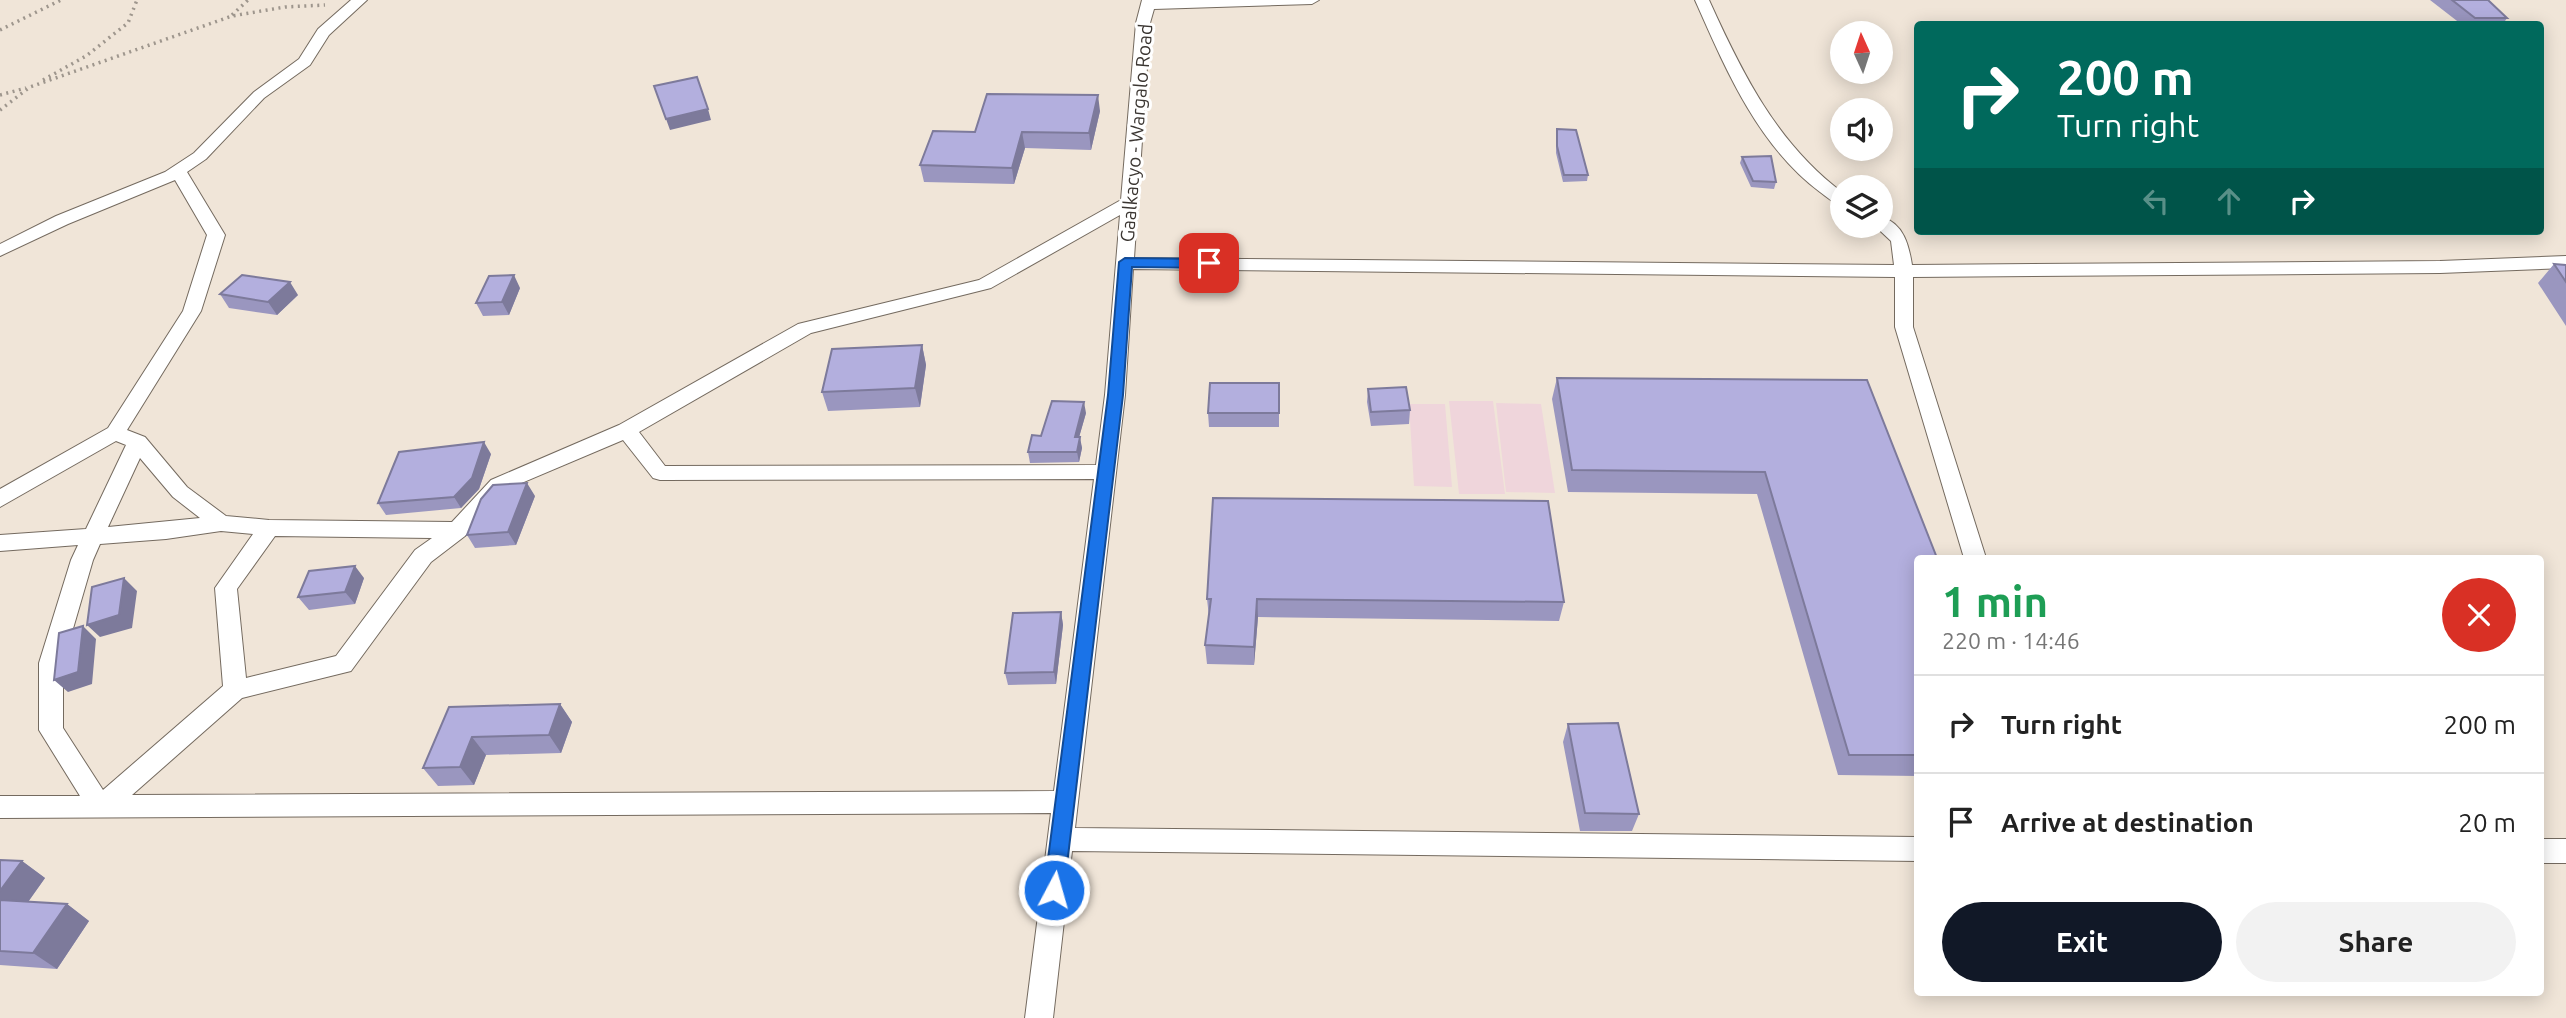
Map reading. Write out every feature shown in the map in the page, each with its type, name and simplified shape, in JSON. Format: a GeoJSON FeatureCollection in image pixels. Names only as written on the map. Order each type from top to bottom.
{"type":"FeatureCollection","features":[{"type":"Feature","properties":{"kind":"street"},"geometry":{"type":"LineString","coordinates":[[1148,3],[1312,0]]}},
{"type":"Feature","properties":{"kind":"street"},"geometry":{"type":"LineString","coordinates":[[1702,0],[1734,72],[1753,106],[1816,182],[1830,192]]}},
{"type":"Feature","properties":{"kind":"street"},"geometry":{"type":"LineString","coordinates":[[0,251],[62,220],[135,192],[178,171],[200,156],[259,95],[305,62],[323,32],[357,2]]}},
{"type":"Feature","properties":{"kind":"street","name":"Gaalkacyo - Wargalo Road"},"geometry":{"type":"LineString","coordinates":[[1040,1018],[1059,839],[1115,395],[1143,23],[1148,3]]}},
{"type":"Feature","properties":{"kind":"street"},"geometry":{"type":"LineString","coordinates":[[0,499],[115,433],[192,311],[216,234],[178,171]]}},
{"type":"Feature","properties":{"kind":"street"},"geometry":{"type":"LineString","coordinates":[[101,807],[235,690],[344,664],[423,556],[457,530],[498,485],[626,430],[805,328],[985,284],[1130,202]]}},
{"type":"Feature","properties":{"kind":"street"},"geometry":{"type":"LineString","coordinates":[[1893,234],[1899,240],[1904,271],[1904,327],[1974,555]]}},
{"type":"Feature","properties":{"kind":"street"},"geometry":{"type":"LineString","coordinates":[[1125,262],[1904,271],[2440,267],[2566,262]]}},
{"type":"Feature","properties":{"kind":"street"},"geometry":{"type":"LineString","coordinates":[[626,430],[660,473],[1106,472]]}},
{"type":"Feature","properties":{"kind":"street"},"geometry":{"type":"LineString","coordinates":[[115,433],[138,442],[180,492],[221,523]]}},
{"type":"Feature","properties":{"kind":"street"},"geometry":{"type":"LineString","coordinates":[[101,807],[51,730],[51,663],[82,559],[138,442]]}},
{"type":"Feature","properties":{"kind":"street"},"geometry":{"type":"LineString","coordinates":[[0,542],[166,531],[221,523],[269,528],[457,530]]}},
{"type":"Feature","properties":{"kind":"street"},"geometry":{"type":"LineString","coordinates":[[235,690],[226,588],[269,528]]}},
{"type":"Feature","properties":{"kind":"street"},"geometry":{"type":"LineString","coordinates":[[0,807],[1064,802]]}},
{"type":"Feature","properties":{"kind":"street"},"geometry":{"type":"LineString","coordinates":[[1059,839],[1914,849]]}},
{"type":"Feature","properties":{"kind":"street"},"geometry":{"type":"LineString","coordinates":[[2544,851],[2566,851]]}},
{"type":"Feature","properties":{"kind":"path"},"geometry":{"type":"LineString","coordinates":[[0,30],[61,0]]}},
{"type":"Feature","properties":{"kind":"path"},"geometry":{"type":"LineString","coordinates":[[0,110],[30,87],[86,56],[128,23],[137,0]]}},
{"type":"Feature","properties":{"kind":"path"},"geometry":{"type":"LineString","coordinates":[[232,16],[248,0]]}},
{"type":"Feature","properties":{"kind":"path"},"geometry":{"type":"LineString","coordinates":[[0,95],[232,16],[285,7],[357,2]]}},
{"type":"Feature","properties":{"kind":"shaded area"},"geometry":{"type":"Polygon","coordinates":[[[1449,401],[1493,401],[1505,494],[1459,494],[1449,401]]]}},
{"type":"Feature","properties":{"kind":"shaded area"},"geometry":{"type":"Polygon","coordinates":[[[1496,403],[1541,404],[1555,493],[1506,492],[1496,403]]]}},
{"type":"Feature","properties":{"kind":"shaded area"},"geometry":{"type":"Polygon","coordinates":[[[1409,404],[1445,404],[1452,487],[1414,486],[1409,404]]]}},
{"type":"Feature","properties":{"kind":"building"},"geometry":{"type":"Polygon","coordinates":[[[2452,0],[2488,0],[2507,18],[2475,18],[2452,0]]]}},
{"type":"Feature","properties":{"kind":"building"},"geometry":{"type":"Polygon","coordinates":[[[697,77],[708,109],[666,119],[654,86],[697,77]]]}},
{"type":"Feature","properties":{"kind":"building"},"geometry":{"type":"Polygon","coordinates":[[[987,94],[1098,95],[1089,133],[1022,132],[1012,168],[920,165],[933,131],[975,132],[987,94]]]}},
{"type":"Feature","properties":{"kind":"building"},"geometry":{"type":"Polygon","coordinates":[[[1557,129],[1576,130],[1588,175],[1564,175],[1557,146],[1557,129]]]}},
{"type":"Feature","properties":{"kind":"building"},"geometry":{"type":"Polygon","coordinates":[[[1771,156],[1776,182],[1753,181],[1742,157],[1771,156]]]}},
{"type":"Feature","properties":{"kind":"building"},"geometry":{"type":"Polygon","coordinates":[[[2554,264],[2566,265],[2566,282],[2554,264]]]}},
{"type":"Feature","properties":{"kind":"building"},"geometry":{"type":"Polygon","coordinates":[[[242,275],[290,282],[268,302],[220,294],[242,275]]]}},
{"type":"Feature","properties":{"kind":"building"},"geometry":{"type":"Polygon","coordinates":[[[514,275],[502,302],[476,303],[489,276],[514,275]]]}},
{"type":"Feature","properties":{"kind":"building"},"geometry":{"type":"Polygon","coordinates":[[[922,345],[915,388],[822,392],[832,349],[922,345]]]}},
{"type":"Feature","properties":{"kind":"building"},"geometry":{"type":"Polygon","coordinates":[[[1557,378],[1867,380],[1936,555],[1914,555],[1914,755],[1849,755],[1765,472],[1572,470],[1557,378]]]}},
{"type":"Feature","properties":{"kind":"building"},"geometry":{"type":"Polygon","coordinates":[[[1210,383],[1279,383],[1279,413],[1208,413],[1210,383]]]}},
{"type":"Feature","properties":{"kind":"building"},"geometry":{"type":"Polygon","coordinates":[[[1406,387],[1410,410],[1371,412],[1368,389],[1406,387]]]}},
{"type":"Feature","properties":{"kind":"building"},"geometry":{"type":"Polygon","coordinates":[[[1052,401],[1084,402],[1075,437],[1080,437],[1077,452],[1028,452],[1032,435],[1041,436],[1052,401]]]}},
{"type":"Feature","properties":{"kind":"building"},"geometry":{"type":"Polygon","coordinates":[[[484,442],[472,478],[454,497],[378,503],[399,452],[484,442]]]}},
{"type":"Feature","properties":{"kind":"building"},"geometry":{"type":"Polygon","coordinates":[[[527,483],[508,532],[467,535],[481,499],[493,485],[527,483]]]}},
{"type":"Feature","properties":{"kind":"building"},"geometry":{"type":"Polygon","coordinates":[[[1213,498],[1548,501],[1564,602],[1257,599],[1254,647],[1205,645],[1211,599],[1207,599],[1213,498]]]}},
{"type":"Feature","properties":{"kind":"building"},"geometry":{"type":"Polygon","coordinates":[[[355,566],[345,592],[298,597],[309,571],[355,566]]]}},
{"type":"Feature","properties":{"kind":"building"},"geometry":{"type":"Polygon","coordinates":[[[124,578],[119,615],[87,625],[92,587],[124,578]]]}},
{"type":"Feature","properties":{"kind":"building"},"geometry":{"type":"Polygon","coordinates":[[[1061,612],[1054,672],[1005,673],[1013,613],[1061,612]]]}},
{"type":"Feature","properties":{"kind":"building"},"geometry":{"type":"Polygon","coordinates":[[[83,626],[78,672],[54,680],[59,633],[83,626]]]}},
{"type":"Feature","properties":{"kind":"building"},"geometry":{"type":"Polygon","coordinates":[[[560,704],[549,735],[472,737],[460,767],[423,768],[449,707],[560,704]]]}},
{"type":"Feature","properties":{"kind":"building"},"geometry":{"type":"Polygon","coordinates":[[[1618,723],[1639,814],[1585,813],[1568,724],[1618,723]]]}},
{"type":"Feature","properties":{"kind":"building"},"geometry":{"type":"Polygon","coordinates":[[[0,860],[22,861],[0,891],[0,860]]]}},
{"type":"Feature","properties":{"kind":"building"},"geometry":{"type":"Polygon","coordinates":[[[0,900],[67,904],[33,953],[0,951],[0,900]]]}},
{"type":"Feature","properties":{"kind":"route"},"geometry":{"type":"LineString","coordinates":[[1054,890],[1115,395],[1125,262],[1209,263]]}}]}
